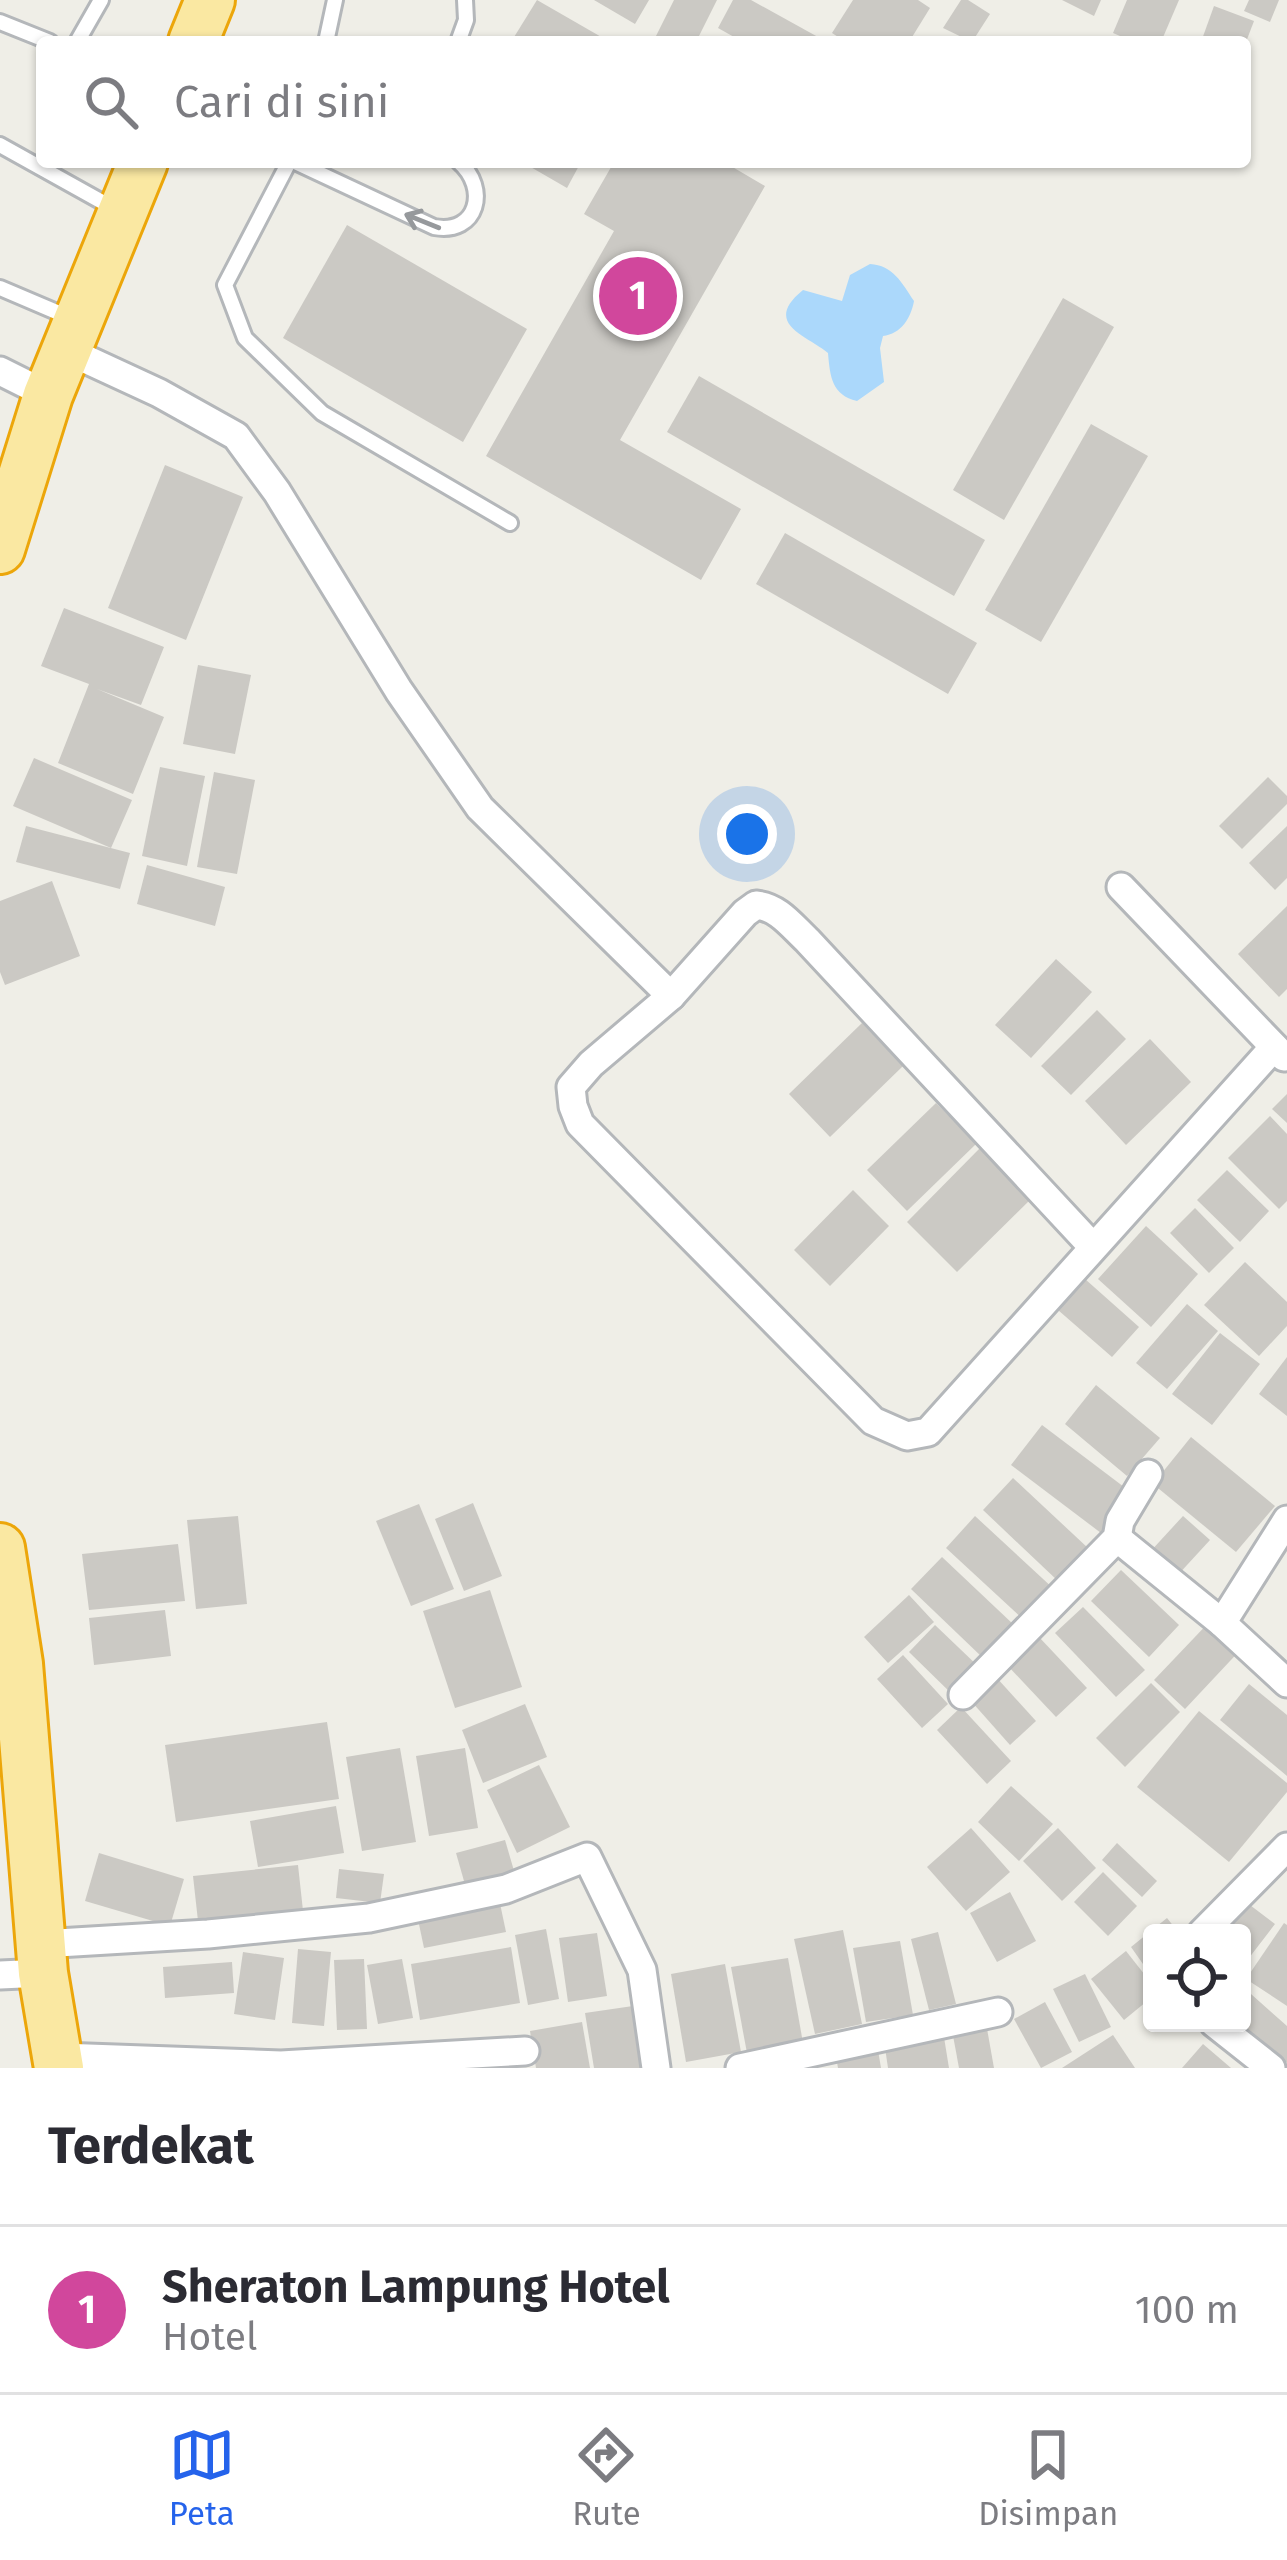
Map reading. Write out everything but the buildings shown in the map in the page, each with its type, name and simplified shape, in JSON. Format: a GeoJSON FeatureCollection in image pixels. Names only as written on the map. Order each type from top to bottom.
{"type":"FeatureCollection","features":[{"type":"Feature","properties":{"kind":"highway"},"geometry":{"type":"LineString","coordinates":[[0,549],[47,395],[141,168]]}},
{"type":"Feature","properties":{"kind":"highway"},"geometry":{"type":"LineString","coordinates":[[0,1549],[28,1964],[59,2062]]}},
{"type":"Feature","properties":{"kind":"street"},"geometry":{"type":"LineString","coordinates":[[72,336],[236,436],[266,476],[399,692],[480,808],[671,996]]}},
{"type":"Feature","properties":{"kind":"street"},"geometry":{"type":"LineString","coordinates":[[0,371],[47,395]]}},
{"type":"Feature","properties":{"kind":"street"},"geometry":{"type":"LineString","coordinates":[[1092,1246],[777,910],[756,905],[745,913],[671,996],[571,1087],[580,1124],[873,1421],[907,1436],[928,1432],[1092,1246],[1280,1053],[1120,887]]}},
{"type":"Feature","properties":{"kind":"street"},"geometry":{"type":"LineString","coordinates":[[963,1695],[1117,1538],[1120,1521],[1148,1474]]}},
{"type":"Feature","properties":{"kind":"street"},"geometry":{"type":"LineString","coordinates":[[1229,1611],[1287,1520]]}},
{"type":"Feature","properties":{"kind":"street"},"geometry":{"type":"LineString","coordinates":[[1117,1538],[1229,1611],[1287,1683]]}},
{"type":"Feature","properties":{"kind":"street"},"geometry":{"type":"LineString","coordinates":[[1211,1924],[1287,1847]]}},
{"type":"Feature","properties":{"kind":"street"},"geometry":{"type":"LineString","coordinates":[[28,1964],[208,1934],[369,1918],[506,1889],[587,1857],[642,1970],[656,2068]]}},
{"type":"Feature","properties":{"kind":"street"},"geometry":{"type":"LineString","coordinates":[[740,2068],[998,2012]]}},
{"type":"Feature","properties":{"kind":"street"},"geometry":{"type":"LineString","coordinates":[[1225,2032],[1271,2068]]}},
{"type":"Feature","properties":{"kind":"street"},"geometry":{"type":"LineString","coordinates":[[59,2062],[281,2065],[525,2051]]}},
{"type":"Feature","properties":{"kind":"lane"},"geometry":{"type":"LineString","coordinates":[[80,36],[101,0]]}},
{"type":"Feature","properties":{"kind":"lane"},"geometry":{"type":"LineString","coordinates":[[327,36],[334,0]]}},
{"type":"Feature","properties":{"kind":"lane"},"geometry":{"type":"LineString","coordinates":[[460,36],[466,20],[465,0]]}},
{"type":"Feature","properties":{"kind":"lane"},"geometry":{"type":"LineString","coordinates":[[0,22],[36,36]]}},
{"type":"Feature","properties":{"kind":"lane"},"geometry":{"type":"LineString","coordinates":[[0,145],[36,165]]}},
{"type":"Feature","properties":{"kind":"lane"},"geometry":{"type":"LineString","coordinates":[[41,168],[122,213]]}},
{"type":"Feature","properties":{"kind":"lane"},"geometry":{"type":"LineString","coordinates":[[289,168],[225,285],[245,338],[322,413],[510,523]]}},
{"type":"Feature","properties":{"kind":"lane"},"geometry":{"type":"LineString","coordinates":[[305,168],[447,230],[472,215],[478,200],[477,187],[463,168]]}},
{"type":"Feature","properties":{"kind":"lane"},"geometry":{"type":"LineString","coordinates":[[0,288],[72,336]]}},
{"type":"Feature","properties":{"kind":"water"},"geometry":{"type":"Polygon","coordinates":[[[870,264],[891,271],[914,301],[904,324],[883,336],[884,382],[857,401],[837,390],[828,353],[792,328],[786,312],[803,290],[842,301],[850,275],[870,264]]]}},
{"type":"Feature","properties":{"kind":"place","name":"Sheraton Lampung Hotel"},"geometry":{"type":"Point","coordinates":[638,296]}}]}
